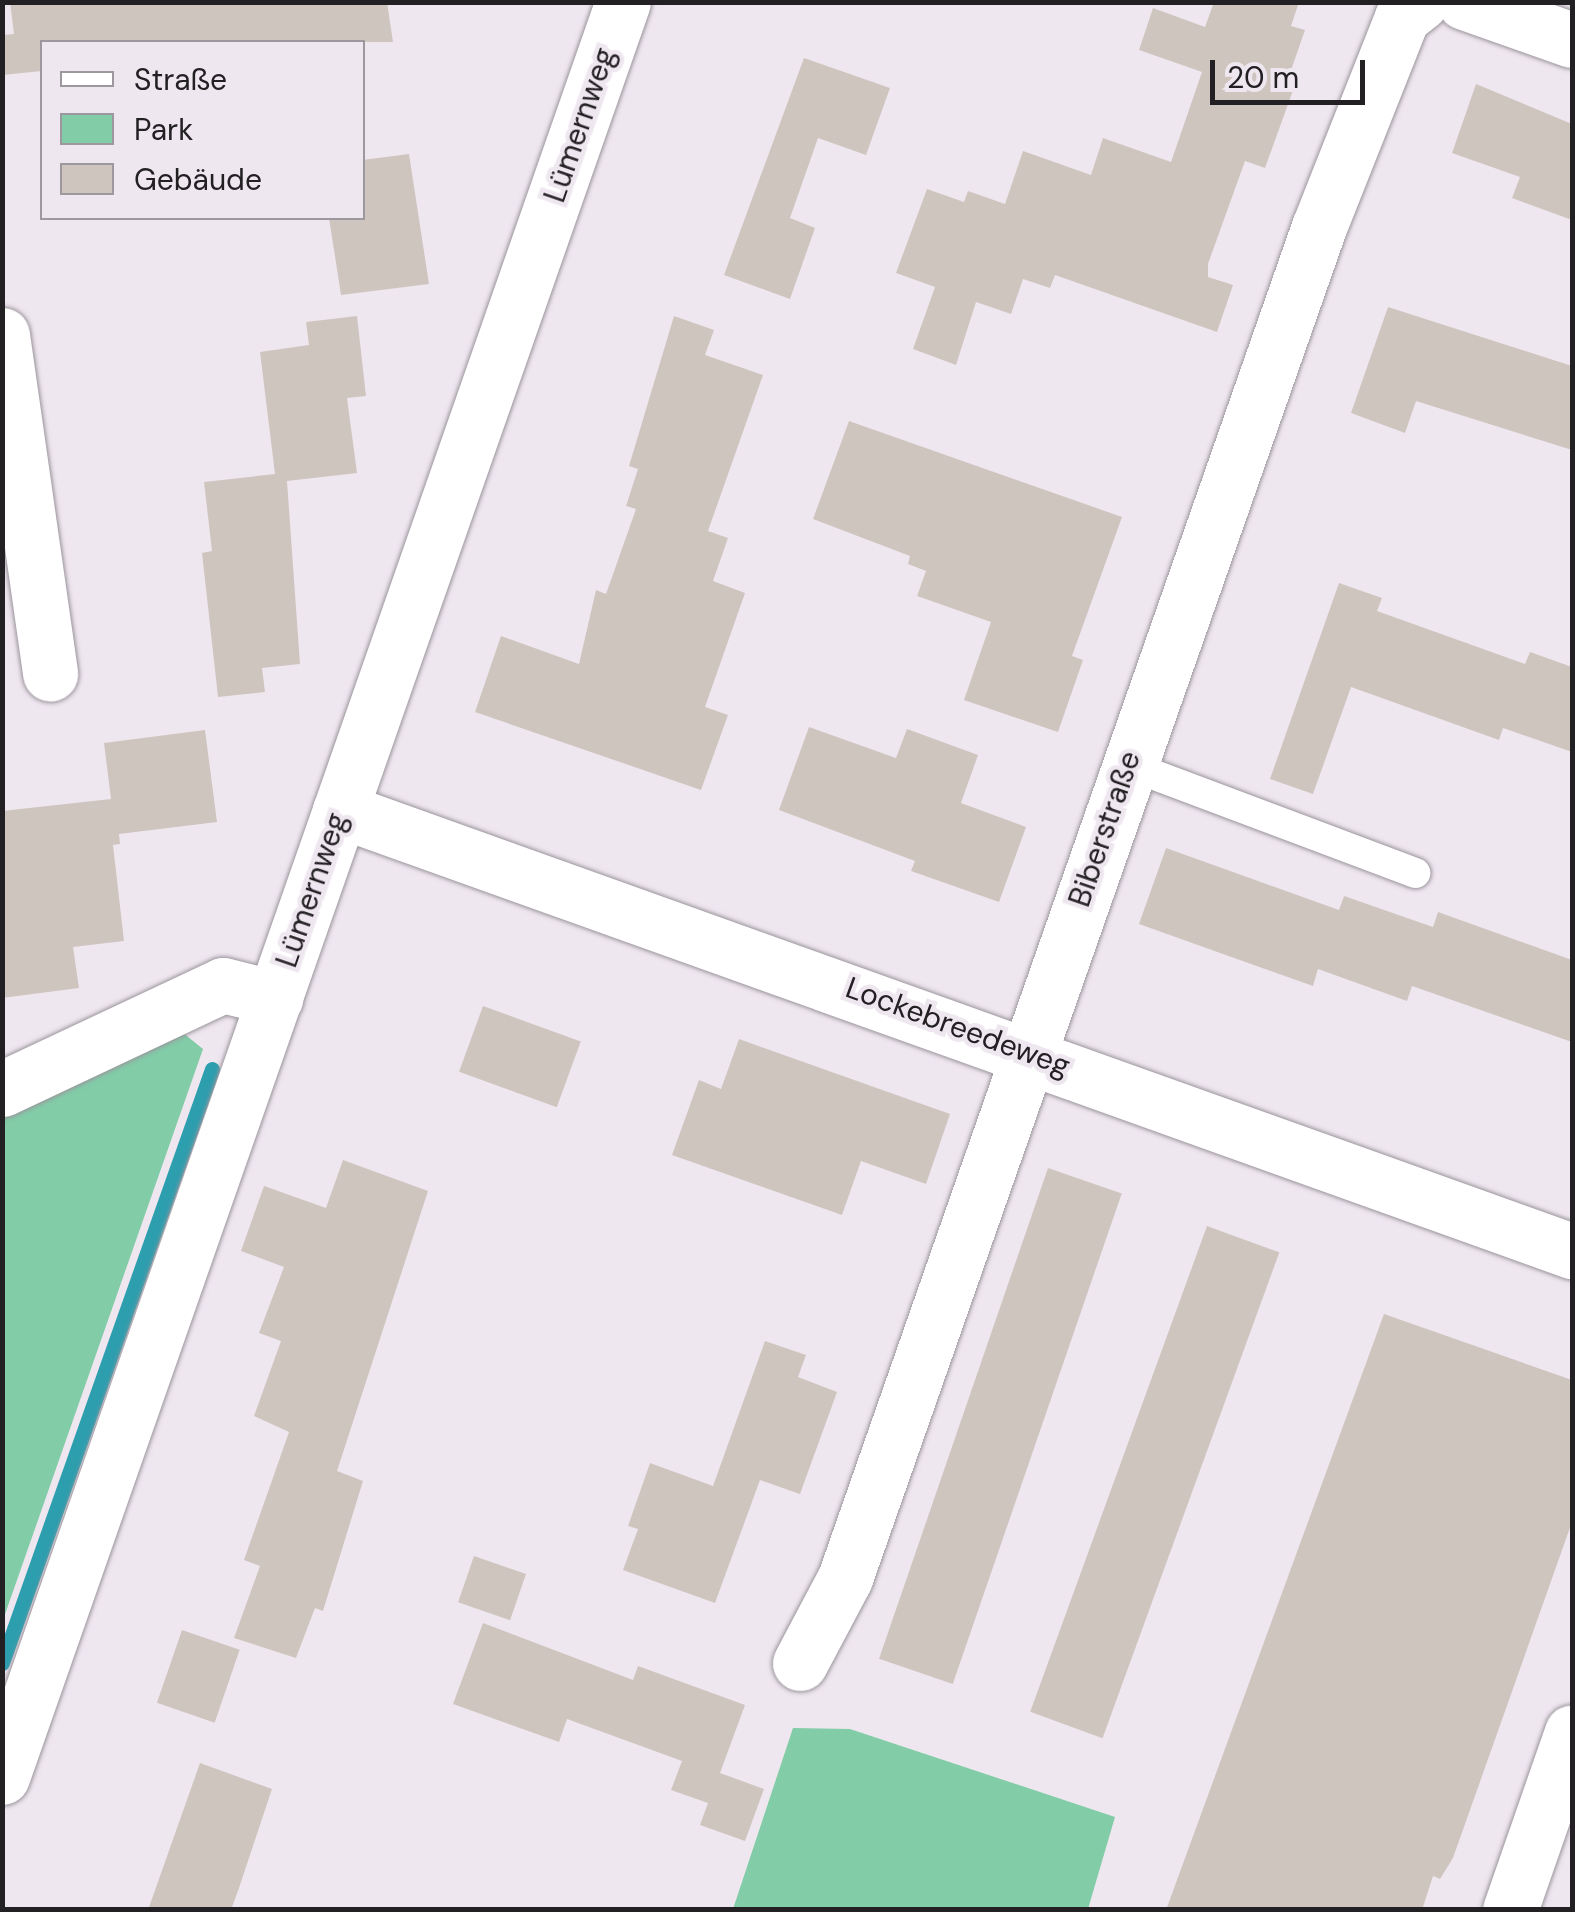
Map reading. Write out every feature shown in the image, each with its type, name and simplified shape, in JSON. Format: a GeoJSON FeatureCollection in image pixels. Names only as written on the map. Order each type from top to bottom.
{"type":"FeatureCollection","features":[{"type":"Feature","properties":{"kind":"street","name":"Lümernweg"},"geometry":{"type":"LineString","coordinates":[[2,1777],[623,2]]}},
{"type":"Feature","properties":{"kind":"street","name":"Biberstraße"},"geometry":{"type":"LineString","coordinates":[[800,1663],[844,1578],[1319,227],[1402,17],[1421,2]]}},
{"type":"Feature","properties":{"kind":"street"},"geometry":{"type":"LineString","coordinates":[[1464,2],[1572,40]]}},
{"type":"Feature","properties":{"kind":"street"},"geometry":{"type":"LineString","coordinates":[[2,334],[50,674]]}},
{"type":"Feature","properties":{"kind":"street","name":"Lockebreedeweg"},"geometry":{"type":"LineString","coordinates":[[340,810],[1027,1052],[1572,1251]]}},
{"type":"Feature","properties":{"kind":"street"},"geometry":{"type":"LineString","coordinates":[[2,1089],[222,985],[274,998]]}},
{"type":"Feature","properties":{"kind":"street"},"geometry":{"type":"LineString","coordinates":[[1510,1910],[1572,1732]]}},
{"type":"Feature","properties":{"kind":"lane"},"geometry":{"type":"LineString","coordinates":[[1128,765],[1415,873]]}},
{"type":"Feature","properties":{"kind":"green space"},"geometry":{"type":"Polygon","coordinates":[[[182,1032],[203,1049],[3,1620],[3,1115],[182,1032]]]}},
{"type":"Feature","properties":{"kind":"green space"},"geometry":{"type":"Polygon","coordinates":[[[793,1728],[850,1729],[1115,1817],[1088,1909],[733,1909],[793,1728]]]}},
{"type":"Feature","properties":{"kind":"building"},"geometry":{"type":"Polygon","coordinates":[[[10,2],[387,2],[393,42],[40,40],[40,71],[2,75],[2,35],[14,34],[10,2]]]}},
{"type":"Feature","properties":{"kind":"building"},"geometry":{"type":"Polygon","coordinates":[[[1214,2],[1299,2],[1291,26],[1305,30],[1288,79],[1296,82],[1265,168],[1245,161],[1208,264],[1208,277],[1233,285],[1217,332],[1055,275],[1050,288],[1023,279],[1011,314],[976,302],[956,365],[913,349],[935,287],[896,273],[927,189],[964,202],[968,191],[1005,204],[1023,151],[1091,175],[1103,138],[1171,162],[1202,72],[1139,50],[1153,8],[1205,27],[1214,2]]]}},
{"type":"Feature","properties":{"kind":"building"},"geometry":{"type":"Polygon","coordinates":[[[804,58],[890,88],[866,155],[818,138],[790,218],[815,228],[790,299],[724,275],[804,58]]]}},
{"type":"Feature","properties":{"kind":"building"},"geometry":{"type":"Polygon","coordinates":[[[1476,84],[1572,124],[1572,220],[1512,198],[1520,177],[1452,153],[1476,84]]]}},
{"type":"Feature","properties":{"kind":"building"},"geometry":{"type":"Polygon","coordinates":[[[409,154],[429,284],[341,295],[329,220],[365,220],[365,160],[409,154]]]}},
{"type":"Feature","properties":{"kind":"building"},"geometry":{"type":"Polygon","coordinates":[[[1388,307],[1572,366],[1572,450],[1416,401],[1405,433],[1351,413],[1388,307]]]}},
{"type":"Feature","properties":{"kind":"building"},"geometry":{"type":"Polygon","coordinates":[[[357,316],[366,396],[347,398],[357,473],[287,481],[300,664],[262,668],[265,692],[218,697],[202,553],[212,551],[204,482],[275,474],[260,352],[309,345],[306,322],[357,316]]]}},
{"type":"Feature","properties":{"kind":"building"},"geometry":{"type":"Polygon","coordinates":[[[674,316],[714,330],[705,355],[763,375],[708,531],[728,538],[713,581],[745,593],[705,707],[728,715],[701,790],[475,712],[501,636],[579,664],[596,590],[606,594],[636,509],[626,506],[638,469],[629,466],[674,316]]]}},
{"type":"Feature","properties":{"kind":"building"},"geometry":{"type":"Polygon","coordinates":[[[849,421],[1122,517],[1072,656],[1083,660],[1058,732],[964,700],[991,622],[917,596],[926,571],[908,564],[910,556],[813,519],[849,421]]]}},
{"type":"Feature","properties":{"kind":"building"},"geometry":{"type":"Polygon","coordinates":[[[1339,583],[1382,598],[1377,611],[1525,664],[1530,652],[1572,667],[1572,752],[1503,728],[1499,740],[1351,687],[1313,794],[1270,779],[1339,583]]]}},
{"type":"Feature","properties":{"kind":"building"},"geometry":{"type":"Polygon","coordinates":[[[809,727],[896,758],[907,729],[978,755],[961,803],[1026,827],[999,902],[911,871],[915,861],[779,810],[809,727]]]}},
{"type":"Feature","properties":{"kind":"building"},"geometry":{"type":"Polygon","coordinates":[[[205,730],[217,822],[119,834],[120,844],[113,845],[124,941],[73,947],[79,988],[2,998],[2,811],[111,799],[104,743],[205,730]]]}},
{"type":"Feature","properties":{"kind":"building"},"geometry":{"type":"Polygon","coordinates":[[[1166,848],[1339,910],[1344,896],[1433,927],[1438,912],[1572,960],[1572,1042],[1412,986],[1407,1001],[1318,969],[1313,986],[1139,924],[1166,848]]]}},
{"type":"Feature","properties":{"kind":"building"},"geometry":{"type":"Polygon","coordinates":[[[483,1006],[581,1042],[557,1107],[459,1072],[483,1006]]]}},
{"type":"Feature","properties":{"kind":"building"},"geometry":{"type":"Polygon","coordinates":[[[739,1039],[950,1114],[926,1184],[861,1161],[842,1215],[672,1155],[699,1080],[721,1089],[739,1039]]]}},
{"type":"Feature","properties":{"kind":"building"},"geometry":{"type":"Polygon","coordinates":[[[343,1160],[428,1191],[337,1471],[363,1481],[323,1611],[315,1608],[296,1658],[234,1638],[260,1566],[244,1560],[289,1432],[254,1416],[281,1341],[259,1333],[284,1267],[241,1251],[264,1186],[326,1208],[343,1160]]]}},
{"type":"Feature","properties":{"kind":"building"},"geometry":{"type":"Polygon","coordinates":[[[1048,1168],[1122,1193],[953,1684],[879,1659],[1048,1168]]]}},
{"type":"Feature","properties":{"kind":"building"},"geometry":{"type":"Polygon","coordinates":[[[1207,1226],[1279,1252],[1103,1738],[1030,1712],[1207,1226]]]}},
{"type":"Feature","properties":{"kind":"building"},"geometry":{"type":"Polygon","coordinates":[[[1384,1314],[1572,1380],[1572,1522],[1453,1858],[1440,1879],[1433,1876],[1422,1910],[1166,1910],[1384,1314]]]}},
{"type":"Feature","properties":{"kind":"building"},"geometry":{"type":"Polygon","coordinates":[[[765,1341],[806,1355],[798,1377],[837,1392],[800,1494],[760,1480],[715,1603],[623,1570],[638,1529],[628,1526],[650,1463],[713,1486],[765,1341]]]}},
{"type":"Feature","properties":{"kind":"building"},"geometry":{"type":"Polygon","coordinates":[[[474,1556],[526,1574],[510,1620],[458,1602],[474,1556]]]}},
{"type":"Feature","properties":{"kind":"building"},"geometry":{"type":"Polygon","coordinates":[[[483,1623],[633,1680],[638,1666],[745,1705],[720,1773],[764,1789],[745,1841],[700,1825],[708,1803],[671,1790],[682,1761],[567,1719],[559,1742],[453,1704],[483,1623]]]}},
{"type":"Feature","properties":{"kind":"building"},"geometry":{"type":"Polygon","coordinates":[[[182,1630],[240,1650],[215,1723],[157,1703],[182,1630]]]}},
{"type":"Feature","properties":{"kind":"building"},"geometry":{"type":"Polygon","coordinates":[[[200,1763],[272,1789],[239,1888],[231,1910],[148,1910],[200,1763]]]}},
{"type":"Feature","properties":{"kind":"waterway"},"geometry":{"type":"LineString","coordinates":[[2,1663],[212,1069]]}}]}
